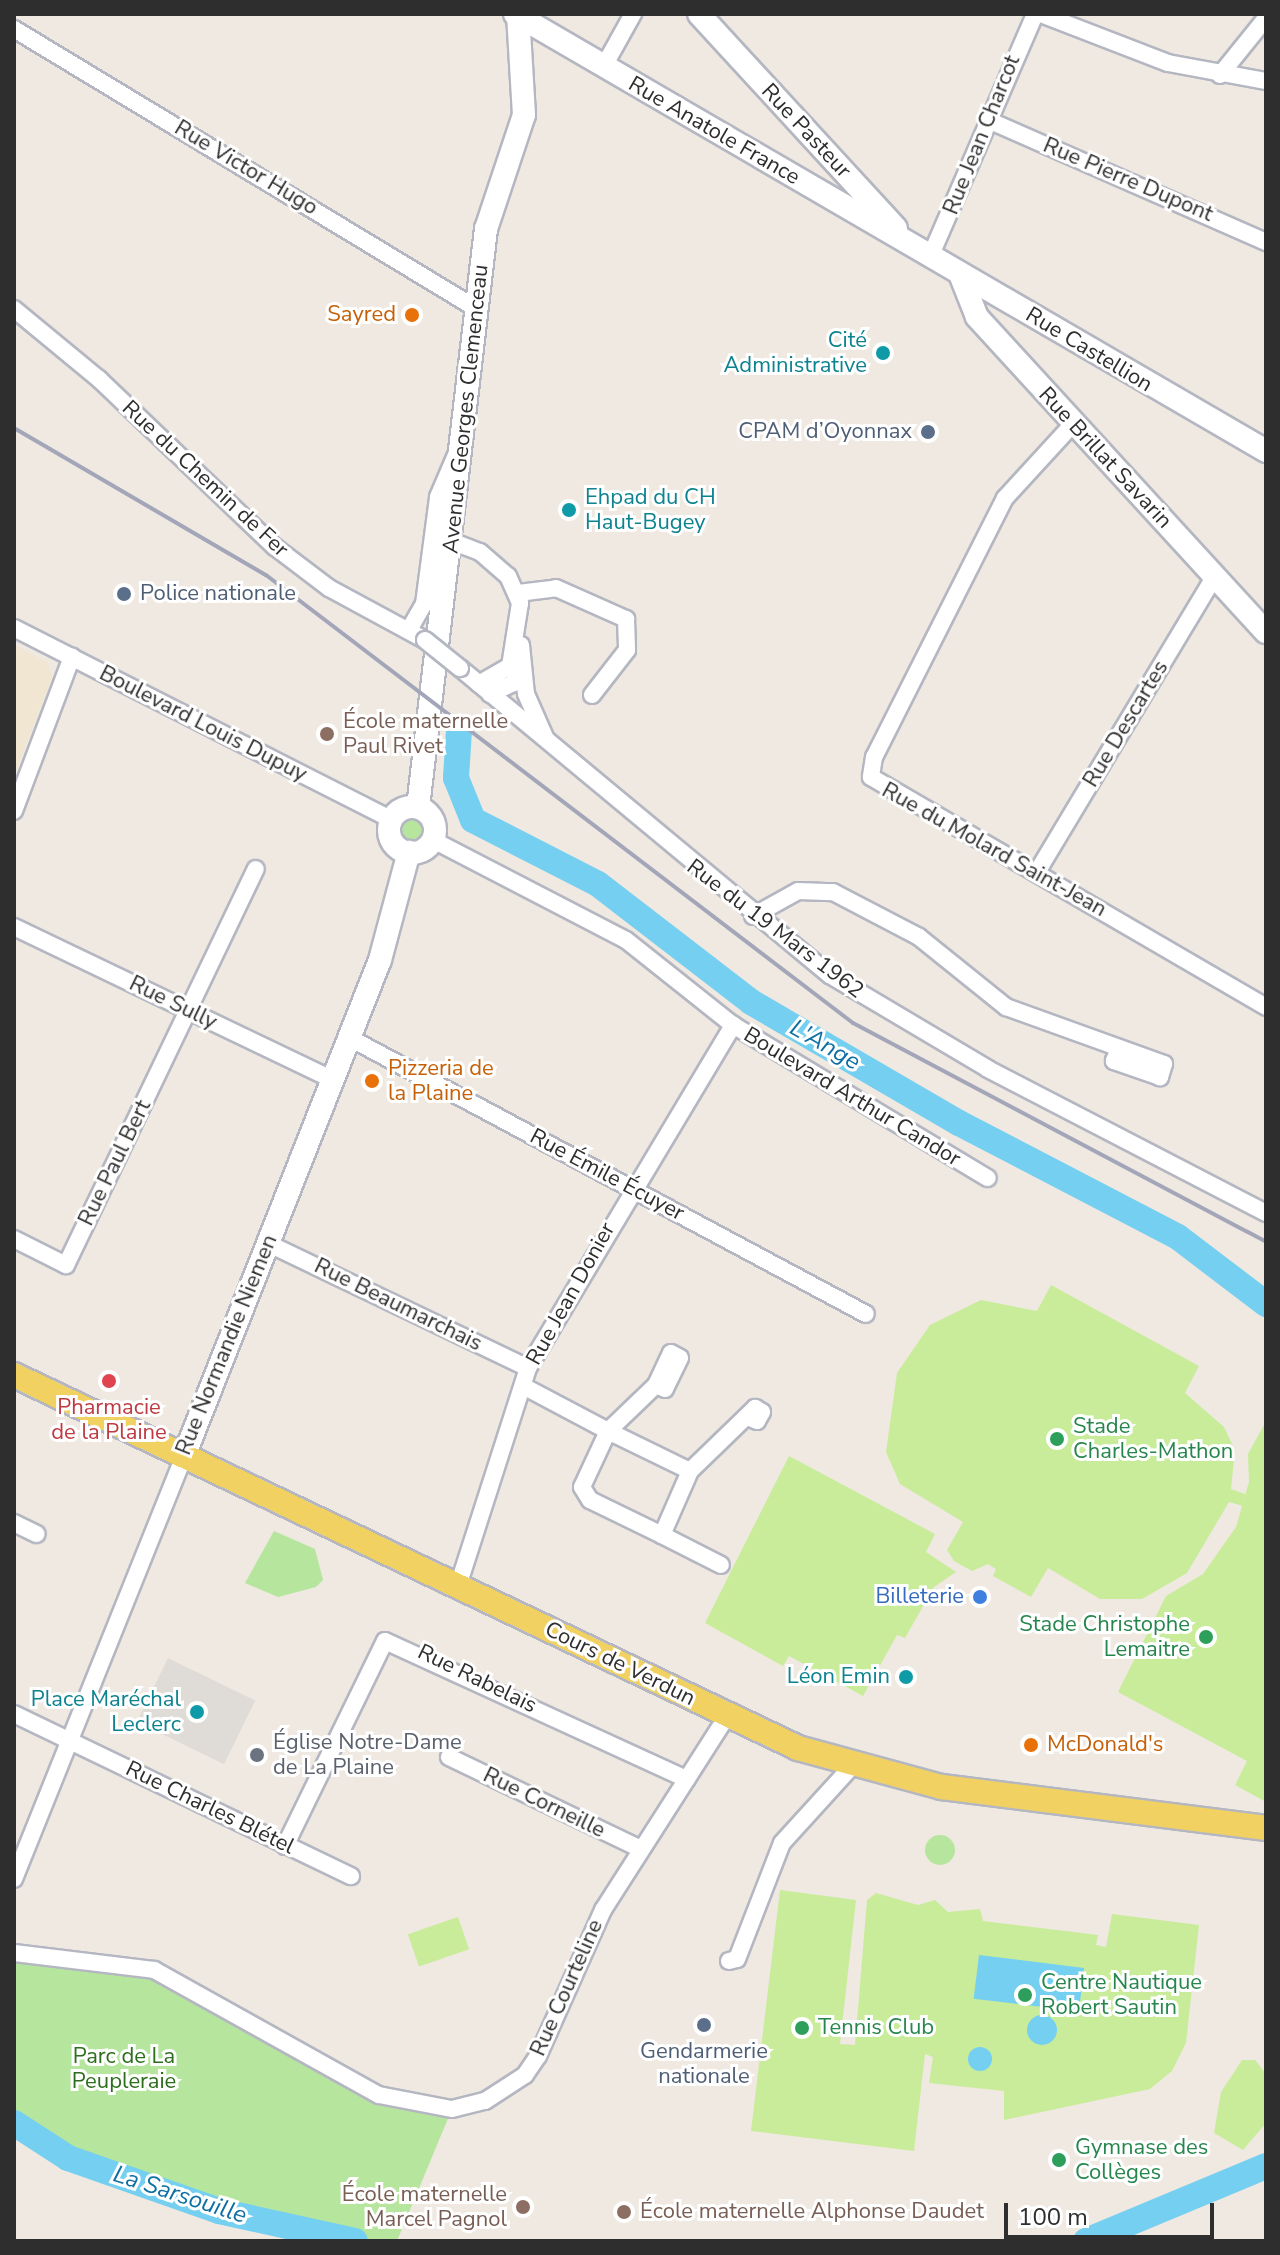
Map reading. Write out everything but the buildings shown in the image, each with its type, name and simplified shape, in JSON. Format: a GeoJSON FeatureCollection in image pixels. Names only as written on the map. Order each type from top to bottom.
{"type":"FeatureCollection","features":[{"type":"Feature","properties":{"kind":"main road","name":"Rue Pasteur"},"geometry":{"type":"LineString","coordinates":[[699,14],[922,252]]}},
{"type":"Feature","properties":{"kind":"main road","name":"Rue Anatole France"},"geometry":{"type":"LineString","coordinates":[[517,15],[922,252]]}},
{"type":"Feature","properties":{"kind":"main road","name":"Avenue Georges Clemenceau"},"geometry":{"type":"LineString","coordinates":[[418,807],[486,229],[524,115],[517,15]]}},
{"type":"Feature","properties":{"kind":"main road","name":"Rue Castellion"},"geometry":{"type":"LineString","coordinates":[[922,252],[1265,449]]}},
{"type":"Feature","properties":{"kind":"main road","name":"Rue Brillat Savarin"},"geometry":{"type":"LineString","coordinates":[[960,274],[977,317],[1072,425],[1266,632]]}},
{"type":"Feature","properties":{"kind":"main road"},"geometry":{"type":"LineString","coordinates":[[418,807],[431,816],[433,840],[409,852],[393,840],[392,820],[418,807]]}},
{"type":"Feature","properties":{"kind":"main road","name":"Rue Normandie Niemen"},"geometry":{"type":"LineString","coordinates":[[184,1456],[387,938],[409,852]]}},
{"type":"Feature","properties":{"kind":"main road","name":"Cours de Verdun"},"geometry":{"type":"LineString","coordinates":[[14,1375],[727,1716],[853,1765],[1008,1798],[1266,1828]]}},
{"type":"Feature","properties":{"kind":"street"},"geometry":{"type":"LineString","coordinates":[[604,66],[633,14]]}},
{"type":"Feature","properties":{"kind":"street"},"geometry":{"type":"LineString","coordinates":[[1038,14],[1168,63],[1220,75],[1266,81]]}},
{"type":"Feature","properties":{"kind":"street","name":"Rue Jean Charcot"},"geometry":{"type":"LineString","coordinates":[[922,252],[1038,14]]}},
{"type":"Feature","properties":{"kind":"street"},"geometry":{"type":"LineString","coordinates":[[1220,75],[1266,18]]}},
{"type":"Feature","properties":{"kind":"street","name":"Rue Victor Hugo"},"geometry":{"type":"LineString","coordinates":[[14,29],[477,309]]}},
{"type":"Feature","properties":{"kind":"street","name":"Rue Pierre Dupont"},"geometry":{"type":"LineString","coordinates":[[988,120],[1266,242]]}},
{"type":"Feature","properties":{"kind":"street","name":"Rue du Chemin de Fer"},"geometry":{"type":"LineString","coordinates":[[14,309],[99,379],[284,555],[329,588],[410,628]]}},
{"type":"Feature","properties":{"kind":"street","name":"Rue du Molard Saint-Jean"},"geometry":{"type":"LineString","coordinates":[[1072,425],[1005,498],[871,767],[883,789],[1037,872],[1266,1007]]}},
{"type":"Feature","properties":{"kind":"street"},"geometry":{"type":"LineString","coordinates":[[410,628],[424,604],[440,488],[461,446]]}},
{"type":"Feature","properties":{"kind":"street"},"geometry":{"type":"LineString","coordinates":[[451,541],[480,552],[518,593],[522,659],[529,705],[552,749]]}},
{"type":"Feature","properties":{"kind":"street","name":"Rue Descartes"},"geometry":{"type":"LineString","coordinates":[[1037,872],[1215,576]]}},
{"type":"Feature","properties":{"kind":"street"},"geometry":{"type":"LineString","coordinates":[[518,593],[556,588],[626,619],[627,650],[592,695]]}},
{"type":"Feature","properties":{"kind":"street","name":"Boulevard Louis Dupuy"},"geometry":{"type":"LineString","coordinates":[[14,628],[392,820]]}},
{"type":"Feature","properties":{"kind":"street","name":"Rue du 19 Mars 1962"},"geometry":{"type":"LineString","coordinates":[[410,628],[753,916],[903,1022],[1266,1213]]}},
{"type":"Feature","properties":{"kind":"street"},"geometry":{"type":"LineString","coordinates":[[484,689],[510,666],[520,631]]}},
{"type":"Feature","properties":{"kind":"street"},"geometry":{"type":"LineString","coordinates":[[14,811],[72,657]]}},
{"type":"Feature","properties":{"kind":"street"},"geometry":{"type":"LineString","coordinates":[[484,689],[514,683],[522,659]]}},
{"type":"Feature","properties":{"kind":"street","name":"Boulevard Arthur Candor"},"geometry":{"type":"LineString","coordinates":[[433,840],[626,940],[733,1025],[988,1178]]}},
{"type":"Feature","properties":{"kind":"street"},"geometry":{"type":"LineString","coordinates":[[188,1010],[256,869]]}},
{"type":"Feature","properties":{"kind":"street"},"geometry":{"type":"LineString","coordinates":[[753,916],[798,891],[833,892],[919,937],[1035,1023],[1119,1048]]}},
{"type":"Feature","properties":{"kind":"street","name":"Rue Sully"},"geometry":{"type":"LineString","coordinates":[[14,927],[331,1079]]}},
{"type":"Feature","properties":{"kind":"street","name":"Rue Paul Bert"},"geometry":{"type":"LineString","coordinates":[[14,1239],[66,1265],[188,1010]]}},
{"type":"Feature","properties":{"kind":"street","name":"Rue Jean Donier"},"geometry":{"type":"LineString","coordinates":[[458,1586],[528,1368],[631,1187],[733,1025]]}},
{"type":"Feature","properties":{"kind":"street","name":"Rue Émile Écuyer"},"geometry":{"type":"LineString","coordinates":[[348,1037],[866,1314]]}},
{"type":"Feature","properties":{"kind":"street","name":"Rue Beaumarchais"},"geometry":{"type":"LineString","coordinates":[[267,1243],[528,1368]]}},
{"type":"Feature","properties":{"kind":"street"},"geometry":{"type":"LineString","coordinates":[[656,1385],[608,1431],[583,1493],[721,1565]]}},
{"type":"Feature","properties":{"kind":"street"},"geometry":{"type":"LineString","coordinates":[[523,1386],[690,1471]]}},
{"type":"Feature","properties":{"kind":"street"},"geometry":{"type":"LineString","coordinates":[[662,1535],[690,1471],[750,1418]]}},
{"type":"Feature","properties":{"kind":"street","name":"Rue Normandie Niemen"},"geometry":{"type":"LineString","coordinates":[[14,1879],[184,1456]]}},
{"type":"Feature","properties":{"kind":"street"},"geometry":{"type":"LineString","coordinates":[[14,1523],[37,1534]]}},
{"type":"Feature","properties":{"kind":"street","name":"Rue Rabelais"},"geometry":{"type":"LineString","coordinates":[[285,1846],[385,1641],[687,1779]]}},
{"type":"Feature","properties":{"kind":"street","name":"Rue Courteline"},"geometry":{"type":"LineString","coordinates":[[14,1953],[154,1970],[379,2095],[452,2109],[501,2093],[531,2066],[639,1848],[727,1716]]}},
{"type":"Feature","properties":{"kind":"street","name":"Rue Charles Blétel"},"geometry":{"type":"LineString","coordinates":[[16,1719],[69,1740],[351,1876]]}},
{"type":"Feature","properties":{"kind":"street","name":"Rue Corneille"},"geometry":{"type":"LineString","coordinates":[[449,1757],[639,1848]]}},
{"type":"Feature","properties":{"kind":"street"},"geometry":{"type":"LineString","coordinates":[[729,1961],[737,1959],[782,1843],[853,1765]]}},
{"type":"Feature","properties":{"kind":"shaded area"},"geometry":{"type":"Polygon","coordinates":[[[14,645],[47,662],[52,677],[14,776],[14,645]]]}},
{"type":"Feature","properties":{"kind":"shaded area","name":"Place Maréchal Leclerc"},"geometry":{"type":"Polygon","coordinates":[[[168,1658],[255,1701],[224,1764],[137,1722],[168,1658]]]}},
{"type":"Feature","properties":{"kind":"green space"},"geometry":{"type":"Polygon","coordinates":[[[408,820],[416,820],[423,831],[416,842],[408,842],[401,835],[401,827],[408,820]]]}},
{"type":"Feature","properties":{"kind":"green space","name":"Stade Charles-Mathon"},"geometry":{"type":"Polygon","coordinates":[[[1051,1285],[1199,1366],[1185,1393],[1224,1427],[1235,1450],[1231,1489],[1245,1494],[1243,1506],[1229,1502],[1187,1573],[1142,1599],[1100,1599],[1048,1568],[1031,1597],[993,1576],[996,1569],[988,1564],[972,1571],[954,1561],[947,1550],[963,1522],[900,1484],[886,1452],[897,1373],[930,1325],[981,1300],[1037,1311],[1051,1285]]]}},
{"type":"Feature","properties":{"kind":"green space","name":"Stade Christophe Lemaitre"},"geometry":{"type":"Polygon","coordinates":[[[1266,1421],[1266,1802],[1235,1785],[1247,1761],[1118,1692],[1166,1596],[1203,1574],[1236,1527],[1249,1482],[1248,1454],[1266,1421]]]}},
{"type":"Feature","properties":{"kind":"green space"},"geometry":{"type":"Polygon","coordinates":[[[789,1456],[935,1534],[926,1552],[956,1572],[934,1587],[905,1638],[897,1635],[863,1696],[789,1656],[783,1666],[705,1623],[789,1456]]]}},
{"type":"Feature","properties":{"kind":"green space"},"geometry":{"type":"Polygon","coordinates":[[[274,1531],[315,1549],[323,1580],[316,1587],[278,1597],[245,1583],[274,1531]]]}},
{"type":"Feature","properties":{"kind":"green space"},"geometry":{"type":"Polygon","coordinates":[[[940,1835],[951,1839],[955,1850],[951,1861],[940,1865],[929,1861],[925,1850],[929,1839],[940,1835]]]}},
{"type":"Feature","properties":{"kind":"green space","name":"Centre Nautique Robert Sautin"},"geometry":{"type":"Polygon","coordinates":[[[780,1890],[856,1900],[840,2044],[855,2045],[867,1900],[876,1893],[918,1905],[935,1900],[948,1912],[980,1909],[983,1921],[1098,1935],[1096,1945],[1106,1947],[1112,1914],[1199,1925],[1186,2043],[1172,2071],[1150,2089],[1004,2120],[1004,2091],[929,2083],[933,2057],[925,2054],[914,2151],[751,2131],[780,1890]]]}},
{"type":"Feature","properties":{"kind":"green space"},"geometry":{"type":"Polygon","coordinates":[[[458,1917],[469,1949],[419,1966],[408,1934],[458,1917]]]}},
{"type":"Feature","properties":{"kind":"green space","name":"Parc de La Peupleraie"},"geometry":{"type":"Polygon","coordinates":[[[14,1957],[154,1970],[379,2095],[452,2109],[397,2241],[355,2241],[219,2211],[68,2158],[14,2123],[14,1957]]]}},
{"type":"Feature","properties":{"kind":"green space"},"geometry":{"type":"Polygon","coordinates":[[[1242,2060],[1255,2060],[1266,2074],[1266,2123],[1243,2150],[1214,2133],[1221,2092],[1242,2060]]]}},
{"type":"Feature","properties":{"kind":"water"},"geometry":{"type":"Polygon","coordinates":[[[979,1955],[1084,1968],[1079,2012],[974,1999],[979,1955]]]}},
{"type":"Feature","properties":{"kind":"water"},"geometry":{"type":"Polygon","coordinates":[[[1042,2015],[1048,2016],[1056,2024],[1056,2036],[1048,2044],[1042,2045],[1036,2044],[1028,2036],[1027,2030],[1028,2024],[1036,2016],[1042,2015]]]}},
{"type":"Feature","properties":{"kind":"water"},"geometry":{"type":"Polygon","coordinates":[[[980,2047],[988,2051],[992,2059],[988,2067],[980,2071],[972,2067],[968,2059],[972,2051],[980,2047]]]}},
{"type":"Feature","properties":{"kind":"waterway","name":"L'Ange"},"geometry":{"type":"LineString","coordinates":[[459,730],[456,778],[473,820],[598,884],[751,1002],[959,1123],[1178,1237],[1266,1304]]}},
{"type":"Feature","properties":{"kind":"waterway","name":"La Sarsouille"},"geometry":{"type":"LineString","coordinates":[[14,2123],[68,2158],[219,2211],[355,2241]]}},
{"type":"Feature","properties":{"kind":"waterway","name":"La Sarsouille"},"geometry":{"type":"LineString","coordinates":[[1086,2241],[1266,2166]]}},
{"type":"Feature","properties":{"kind":"railway"},"geometry":{"type":"LineString","coordinates":[[14,428],[266,575],[853,1023],[1266,1242]]}},
{"type":"Feature","properties":{"kind":"place","name":"Sayred"},"geometry":{"type":"Point","coordinates":[412,315]}},
{"type":"Feature","properties":{"kind":"place","name":"Cité Administrative"},"geometry":{"type":"Point","coordinates":[883,353]}},
{"type":"Feature","properties":{"kind":"place","name":"CPAM d’Oyonnax"},"geometry":{"type":"Point","coordinates":[928,432]}},
{"type":"Feature","properties":{"kind":"place","name":"Ehpad du CH Haut-Bugey"},"geometry":{"type":"Point","coordinates":[569,510]}},
{"type":"Feature","properties":{"kind":"place","name":"Police nationale"},"geometry":{"type":"Point","coordinates":[124,594]}},
{"type":"Feature","properties":{"kind":"place","name":"École maternelle Paul Rivet"},"geometry":{"type":"Point","coordinates":[327,734]}},
{"type":"Feature","properties":{"kind":"place","name":"Pizzeria de la Plaine"},"geometry":{"type":"Point","coordinates":[372,1081]}},
{"type":"Feature","properties":{"kind":"place","name":"Pharmacie de la Plaine"},"geometry":{"type":"Point","coordinates":[109,1381]}},
{"type":"Feature","properties":{"kind":"place","name":"Stade Charles-Mathon"},"geometry":{"type":"Point","coordinates":[1057,1439]}},
{"type":"Feature","properties":{"kind":"place","name":"Billeterie"},"geometry":{"type":"Point","coordinates":[980,1597]}},
{"type":"Feature","properties":{"kind":"place","name":"Stade Christophe Lemaitre"},"geometry":{"type":"Point","coordinates":[1206,1637]}},
{"type":"Feature","properties":{"kind":"place","name":"Léon Emin"},"geometry":{"type":"Point","coordinates":[906,1677]}},
{"type":"Feature","properties":{"kind":"place","name":"Place Maréchal Leclerc"},"geometry":{"type":"Point","coordinates":[197,1712]}},
{"type":"Feature","properties":{"kind":"place","name":"McDonald's"},"geometry":{"type":"Point","coordinates":[1031,1745]}},
{"type":"Feature","properties":{"kind":"place","name":"Église Notre-Dame de La Plaine"},"geometry":{"type":"Point","coordinates":[257,1755]}},
{"type":"Feature","properties":{"kind":"place","name":"Centre Nautique Robert Sautin"},"geometry":{"type":"Point","coordinates":[1025,1995]}},
{"type":"Feature","properties":{"kind":"place","name":"Gendarmerie nationale"},"geometry":{"type":"Point","coordinates":[704,2025]}},
{"type":"Feature","properties":{"kind":"place","name":"Tennis Club"},"geometry":{"type":"Point","coordinates":[802,2028]}},
{"type":"Feature","properties":{"kind":"place","name":"Gymnase des Collèges"},"geometry":{"type":"Point","coordinates":[1059,2160]}},
{"type":"Feature","properties":{"kind":"place","name":"École maternelle Marcel Pagnol"},"geometry":{"type":"Point","coordinates":[523,2207]}},
{"type":"Feature","properties":{"kind":"place","name":"École maternelle Alphonse Daudet"},"geometry":{"type":"Point","coordinates":[624,2212]}}]}
